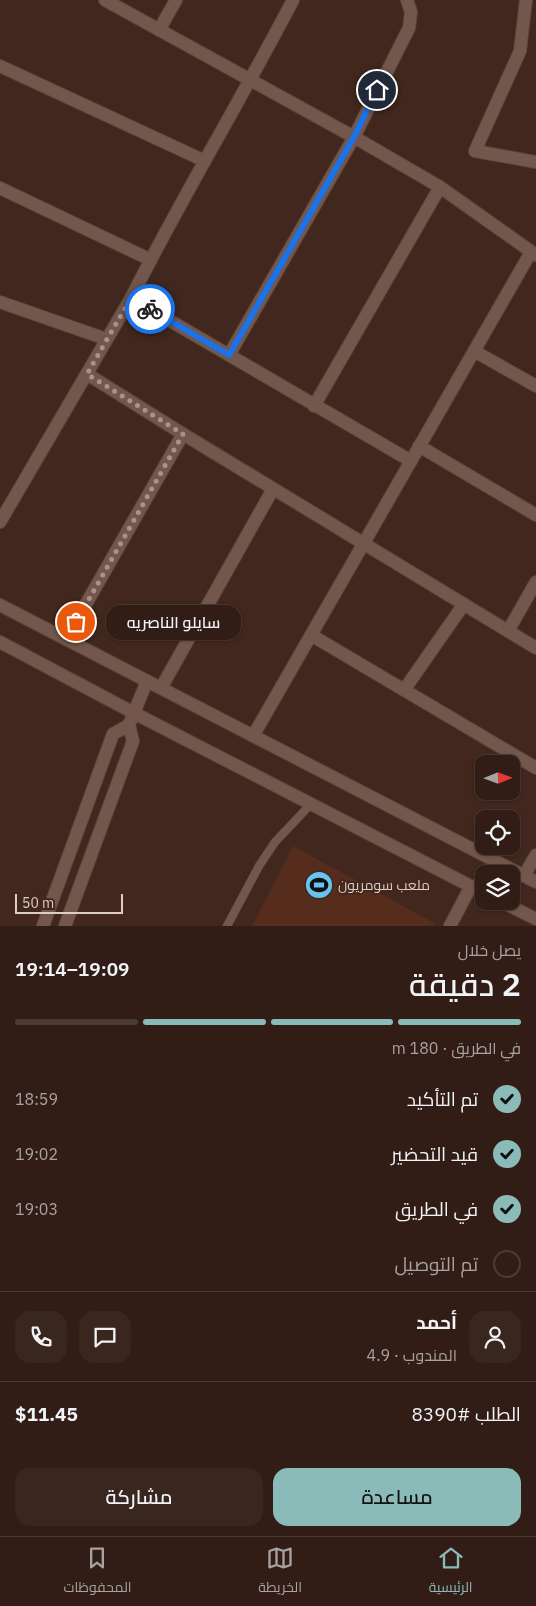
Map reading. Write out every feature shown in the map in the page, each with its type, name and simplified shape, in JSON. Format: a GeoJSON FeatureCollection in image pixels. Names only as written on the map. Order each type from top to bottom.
{"type":"FeatureCollection","features":[{"type":"Feature","properties":{"kind":"street"},"geometry":{"type":"LineString","coordinates":[[105,0],[354,137],[440,187],[533,254],[419,446],[253,736]]}},
{"type":"Feature","properties":{"kind":"street"},"geometry":{"type":"LineString","coordinates":[[159,30],[176,0]]}},
{"type":"Feature","properties":{"kind":"street"},"geometry":{"type":"LineString","coordinates":[[0,522],[131,298],[293,0]]}},
{"type":"Feature","properties":{"kind":"street"},"geometry":{"type":"LineString","coordinates":[[229,355],[354,137],[409,28],[410,12],[407,0]]}},
{"type":"Feature","properties":{"kind":"street"},"geometry":{"type":"LineString","coordinates":[[526,0],[520,51],[475,151],[536,162]]}},
{"type":"Feature","properties":{"kind":"street"},"geometry":{"type":"LineString","coordinates":[[0,66],[206,161]]}},
{"type":"Feature","properties":{"kind":"street"},"geometry":{"type":"LineString","coordinates":[[314,406],[440,187]]}},
{"type":"Feature","properties":{"kind":"street"},"geometry":{"type":"LineString","coordinates":[[0,188],[151,260]]}},
{"type":"Feature","properties":{"kind":"street"},"geometry":{"type":"LineString","coordinates":[[131,298],[411,461]]}},
{"type":"Feature","properties":{"kind":"street"},"geometry":{"type":"LineString","coordinates":[[0,302],[106,339]]}},
{"type":"Feature","properties":{"kind":"street"},"geometry":{"type":"LineString","coordinates":[[474,352],[536,386]]}},
{"type":"Feature","properties":{"kind":"street"},"geometry":{"type":"LineString","coordinates":[[87,374],[536,648]]}},
{"type":"Feature","properties":{"kind":"street"},"geometry":{"type":"LineString","coordinates":[[66,639],[183,434]]}},
{"type":"Feature","properties":{"kind":"street"},"geometry":{"type":"LineString","coordinates":[[419,446],[536,515]]}},
{"type":"Feature","properties":{"kind":"street"},"geometry":{"type":"LineString","coordinates":[[161,688],[273,489]]}},
{"type":"Feature","properties":{"kind":"street"},"geometry":{"type":"LineString","coordinates":[[508,631],[536,582]]}},
{"type":"Feature","properties":{"kind":"street"},"geometry":{"type":"LineString","coordinates":[[404,690],[464,604]]}},
{"type":"Feature","properties":{"kind":"street"},"geometry":{"type":"LineString","coordinates":[[0,605],[536,882]]}},
{"type":"Feature","properties":{"kind":"street"},"geometry":{"type":"LineString","coordinates":[[311,635],[536,768]]}},
{"type":"Feature","properties":{"kind":"street"},"geometry":{"type":"LineString","coordinates":[[0,642],[132,719],[311,804],[475,888]]}},
{"type":"Feature","properties":{"kind":"street"},"geometry":{"type":"LineString","coordinates":[[65,926],[133,741],[132,719],[147,681]]}},
{"type":"Feature","properties":{"kind":"street"},"geometry":{"type":"LineString","coordinates":[[43,926],[114,734],[132,719]]}},
{"type":"Feature","properties":{"kind":"street"},"geometry":{"type":"LineString","coordinates":[[524,876],[536,855]]}},
{"type":"Feature","properties":{"kind":"street"},"geometry":{"type":"LineString","coordinates":[[450,926],[471,886]]}},
{"type":"Feature","properties":{"kind":"street"},"geometry":{"type":"LineString","coordinates":[[517,910],[536,920]]}},
{"type":"Feature","properties":{"kind":"lane"},"geometry":{"type":"LineString","coordinates":[[227,926],[259,866],[275,842],[311,804]]}},
{"type":"Feature","properties":{"kind":"shaded area","name":"ملعب سومريون"},"geometry":{"type":"Polygon","coordinates":[[[293,846],[436,924],[435,926],[252,926],[293,846]]]}},
{"type":"Feature","properties":{"kind":"way so far"},"geometry":{"type":"LineString","coordinates":[[76,622],[183,434],[87,374],[131,298],[150,309]]}},
{"type":"Feature","properties":{"kind":"place","name":"سايلو الناصريه"},"geometry":{"type":"Point","coordinates":[76,622]}},
{"type":"Feature","properties":{"kind":"place","name":"ملعب سومريون"},"geometry":{"type":"Point","coordinates":[319,885]}},
{"type":"Feature","properties":{"kind":"route"},"geometry":{"type":"LineString","coordinates":[[150,309],[229,355],[354,137],[377,90]]}}]}
